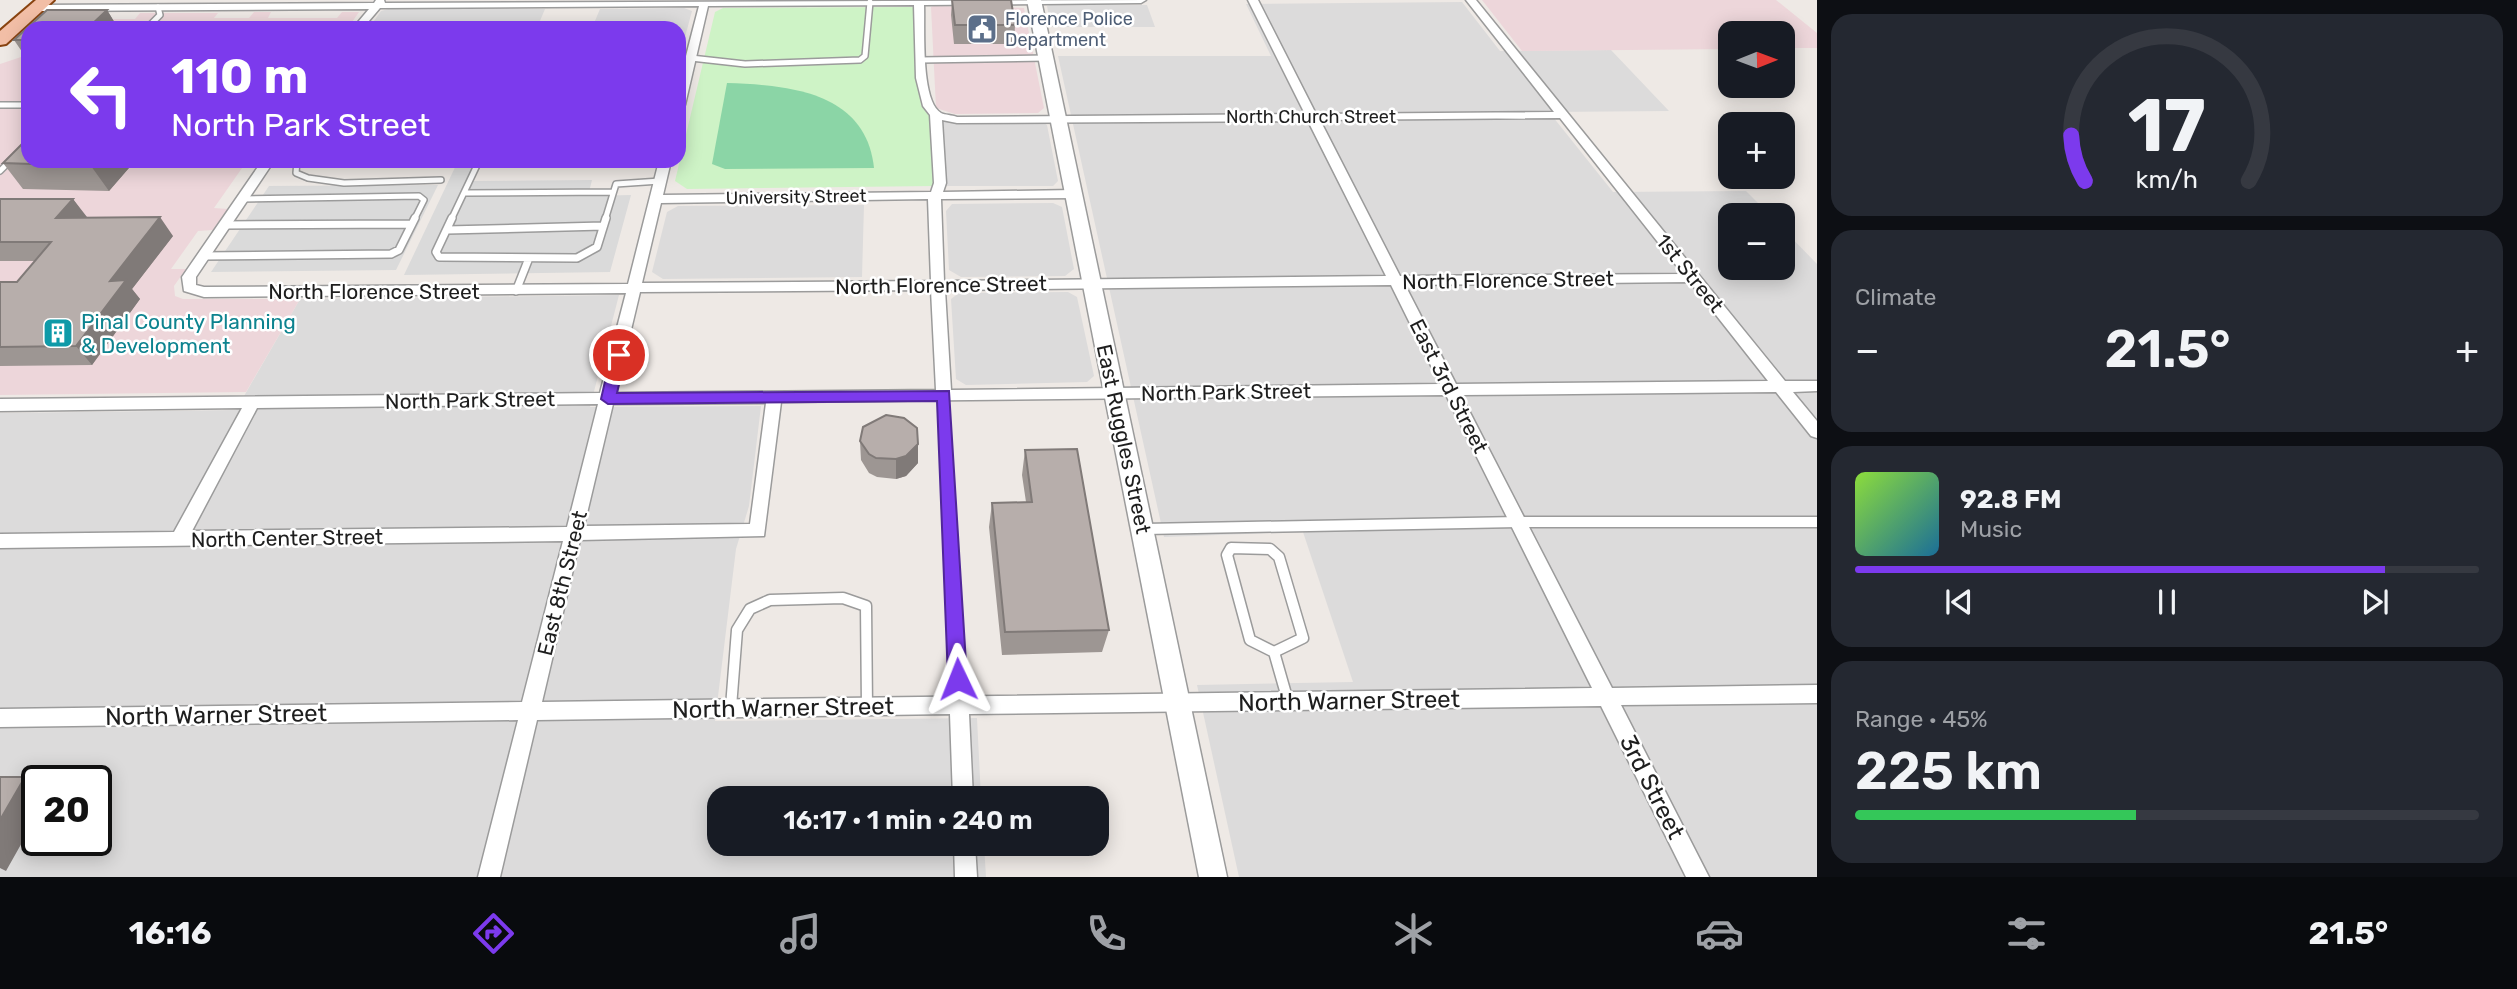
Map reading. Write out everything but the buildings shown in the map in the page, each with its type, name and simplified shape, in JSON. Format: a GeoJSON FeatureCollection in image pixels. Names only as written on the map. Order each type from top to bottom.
{"type":"FeatureCollection","features":[{"type":"Feature","properties":{"kind":"main road"},"geometry":{"type":"LineString","coordinates":[[22,21],[42,4]]}},
{"type":"Feature","properties":{"kind":"main road"},"geometry":{"type":"LineString","coordinates":[[0,40],[21,22]]}},
{"type":"Feature","properties":{"kind":"street","name":"East Ruggles Street"},"geometry":{"type":"LineString","coordinates":[[1034,0],[1213,877]]}},
{"type":"Feature","properties":{"kind":"street"},"geometry":{"type":"LineString","coordinates":[[42,4],[1142,0]]}},
{"type":"Feature","properties":{"kind":"street","name":"East 3rd Street"},"geometry":{"type":"LineString","coordinates":[[1254,0],[1607,697]]}},
{"type":"Feature","properties":{"kind":"street","name":"1st Street"},"geometry":{"type":"LineString","coordinates":[[1471,0],[1817,432]]}},
{"type":"Feature","properties":{"kind":"street"},"geometry":{"type":"LineString","coordinates":[[686,78],[705,1]]}},
{"type":"Feature","properties":{"kind":"street"},"geometry":{"type":"LineString","coordinates":[[919,1],[922,87],[928,109],[936,116],[940,183],[933,204],[944,395]]}},
{"type":"Feature","properties":{"kind":"street"},"geometry":{"type":"LineString","coordinates":[[364,21],[379,3]]}},
{"type":"Feature","properties":{"kind":"street","name":"North Church Street"},"geometry":{"type":"LineString","coordinates":[[936,116],[957,120],[1563,116]]}},
{"type":"Feature","properties":{"kind":"street"},"geometry":{"type":"LineString","coordinates":[[203,256],[263,168]]}},
{"type":"Feature","properties":{"kind":"street","name":"East 8th Street"},"geometry":{"type":"LineString","coordinates":[[489,877],[663,168]]}},
{"type":"Feature","properties":{"kind":"street","name":"University Street"},"geometry":{"type":"LineString","coordinates":[[655,198],[1074,194]]}},
{"type":"Feature","properties":{"kind":"street","name":"North Florence Street"},"geometry":{"type":"LineString","coordinates":[[203,256],[189,277],[189,288],[204,292],[1694,278]]}},
{"type":"Feature","properties":{"kind":"street","name":"North Park Street"},"geometry":{"type":"LineString","coordinates":[[0,405],[1817,386]]}},
{"type":"Feature","properties":{"kind":"street","name":"North Center Street"},"geometry":{"type":"LineString","coordinates":[[0,541],[758,531],[774,397]]}},
{"type":"Feature","properties":{"kind":"street"},"geometry":{"type":"LineString","coordinates":[[179,539],[253,402]]}},
{"type":"Feature","properties":{"kind":"street","name":"North Warner Street"},"geometry":{"type":"LineString","coordinates":[[0,718],[1817,694]]}},
{"type":"Feature","properties":{"kind":"street","name":"3rd Street"},"geometry":{"type":"LineString","coordinates":[[1607,697],[1698,877]]}},
{"type":"Feature","properties":{"kind":"street"},"geometry":{"type":"LineString","coordinates":[[959,706],[962,786]]}},
{"type":"Feature","properties":{"kind":"street"},"geometry":{"type":"LineString","coordinates":[[965,856],[966,877]]}},
{"type":"Feature","properties":{"kind":"lane"},"geometry":{"type":"LineString","coordinates":[[691,58],[767,64],[860,60],[865,56],[870,2]]}},
{"type":"Feature","properties":{"kind":"lane"},"geometry":{"type":"LineString","coordinates":[[154,21],[160,15],[162,4]]}},
{"type":"Feature","properties":{"kind":"lane"},"geometry":{"type":"LineString","coordinates":[[921,60],[1046,58]]}},
{"type":"Feature","properties":{"kind":"lane"},"geometry":{"type":"LineString","coordinates":[[0,105],[21,105]]}},
{"type":"Feature","properties":{"kind":"lane"},"geometry":{"type":"LineString","coordinates":[[0,171],[19,152]]}},
{"type":"Feature","properties":{"kind":"lane"},"geometry":{"type":"LineString","coordinates":[[296,168],[296,173],[304,178],[335,181],[441,180]]}},
{"type":"Feature","properties":{"kind":"lane"},"geometry":{"type":"LineString","coordinates":[[476,168],[436,252],[439,257],[577,258],[597,247],[616,184],[660,181]]}},
{"type":"Feature","properties":{"kind":"lane"},"geometry":{"type":"LineString","coordinates":[[464,193],[614,191]]}},
{"type":"Feature","properties":{"kind":"lane"},"geometry":{"type":"LineString","coordinates":[[203,256],[391,254],[399,250],[424,200],[419,196],[242,199]]}},
{"type":"Feature","properties":{"kind":"lane"},"geometry":{"type":"LineString","coordinates":[[224,225],[412,224]]}},
{"type":"Feature","properties":{"kind":"lane"},"geometry":{"type":"LineString","coordinates":[[446,230],[603,226]]}},
{"type":"Feature","properties":{"kind":"lane"},"geometry":{"type":"LineString","coordinates":[[516,291],[528,258]]}},
{"type":"Feature","properties":{"kind":"lane"},"geometry":{"type":"LineString","coordinates":[[944,395],[959,706]]}},
{"type":"Feature","properties":{"kind":"lane"},"geometry":{"type":"LineString","coordinates":[[1142,529],[1518,522],[1817,522]]}},
{"type":"Feature","properties":{"kind":"lane"},"geometry":{"type":"LineString","coordinates":[[1274,652],[1303,638],[1279,557],[1270,549],[1231,548],[1227,555],[1250,640],[1274,652],[1288,701]]}},
{"type":"Feature","properties":{"kind":"lane"},"geometry":{"type":"LineString","coordinates":[[731,709],[737,630],[750,609],[770,600],[843,598],[866,606],[867,707]]}},
{"type":"Feature","properties":{"kind":"shaded area"},"geometry":{"type":"Polygon","coordinates":[[[1482,0],[1776,0],[1817,33],[1817,48],[1796,48],[1796,21],[1718,21],[1718,49],[1522,51],[1482,0]]]}},
{"type":"Feature","properties":{"kind":"shaded area"},"geometry":{"type":"Polygon","coordinates":[[[1462,2],[1500,51],[1611,50],[1669,111],[1549,112],[1613,192],[1746,191],[1758,203],[1718,203],[1718,280],[1795,280],[1795,241],[1817,264],[1817,877],[1239,877],[1197,685],[1353,682],[1303,532],[1164,537],[1058,56],[1271,56],[1246,4],[1462,2]]]}},
{"type":"Feature","properties":{"kind":"shaded area"},"geometry":{"type":"Polygon","coordinates":[[[1147,5],[1155,27],[1051,27],[1047,6],[1147,5]]]}},
{"type":"Feature","properties":{"kind":"shaded area"},"geometry":{"type":"Polygon","coordinates":[[[931,7],[1024,8],[1044,108],[1038,113],[955,114],[936,108],[931,7]]]}},
{"type":"Feature","properties":{"kind":"shaded area"},"geometry":{"type":"Polygon","coordinates":[[[392,8],[545,9],[540,21],[374,21],[381,11],[392,8]]]}},
{"type":"Feature","properties":{"kind":"shaded area"},"geometry":{"type":"Polygon","coordinates":[[[684,8],[692,11],[686,33],[686,21],[595,21],[600,9],[684,8]]]}},
{"type":"Feature","properties":{"kind":"shaded area"},"geometry":{"type":"Polygon","coordinates":[[[254,12],[271,12],[268,18],[337,18],[342,12],[359,12],[353,21],[59,21],[135,19],[140,13],[218,13],[214,18],[249,18],[254,12]]]}},
{"type":"Feature","properties":{"kind":"shaded area"},"geometry":{"type":"Polygon","coordinates":[[[21,57],[21,168],[242,168],[214,208],[228,209],[213,230],[198,231],[171,269],[186,269],[174,286],[175,296],[183,299],[300,299],[246,392],[0,395],[0,64],[21,57]]]}},
{"type":"Feature","properties":{"kind":"shaded area"},"geometry":{"type":"Polygon","coordinates":[[[929,116],[948,121],[1041,121],[1047,125],[1058,181],[1053,186],[935,186],[929,116]]]}},
{"type":"Feature","properties":{"kind":"shaded area"},"geometry":{"type":"Polygon","coordinates":[[[455,168],[477,168],[472,181],[592,180],[588,196],[631,195],[610,272],[404,275],[455,168]]]}},
{"type":"Feature","properties":{"kind":"shaded area"},"geometry":{"type":"Polygon","coordinates":[[[438,185],[396,270],[211,272],[269,186],[438,185]]]}},
{"type":"Feature","properties":{"kind":"shaded area"},"geometry":{"type":"Polygon","coordinates":[[[1053,203],[1062,207],[1074,269],[1065,276],[961,277],[949,270],[946,211],[952,204],[1053,203]]]}},
{"type":"Feature","properties":{"kind":"shaded area"},"geometry":{"type":"Polygon","coordinates":[[[864,205],[862,277],[663,279],[652,272],[667,212],[678,206],[864,205]]]}},
{"type":"Feature","properties":{"kind":"shaded area"},"geometry":{"type":"Polygon","coordinates":[[[1068,292],[1077,297],[1094,376],[1087,382],[966,385],[956,379],[951,299],[959,293],[1068,292]]]}},
{"type":"Feature","properties":{"kind":"shaded area"},"geometry":{"type":"Polygon","coordinates":[[[619,295],[590,407],[761,406],[749,506],[736,549],[715,721],[977,718],[980,786],[707,786],[707,856],[985,856],[986,877],[0,877],[0,413],[236,410],[300,299],[619,295]]]}},
{"type":"Feature","properties":{"kind":"green space"},"geometry":{"type":"Polygon","coordinates":[[[723,8],[917,8],[921,105],[929,116],[935,186],[687,189],[675,181],[678,168],[686,168],[686,135],[715,12],[723,8]]]}},
{"type":"Feature","properties":{"kind":"green space"},"geometry":{"type":"Polygon","coordinates":[[[727,83],[775,86],[799,91],[841,108],[857,123],[868,143],[874,168],[725,169],[712,164],[727,83]]]}},
{"type":"Feature","properties":{"kind":"place","name":"Florence Police Department"},"geometry":{"type":"Point","coordinates":[982,29]}},
{"type":"Feature","properties":{"kind":"place","name":"Pinal County Planning & Development"},"geometry":{"type":"Point","coordinates":[58,333]}},
{"type":"Feature","properties":{"kind":"route"},"geometry":{"type":"LineString","coordinates":[[619,355],[608,399],[944,395],[958,679]]}}]}
